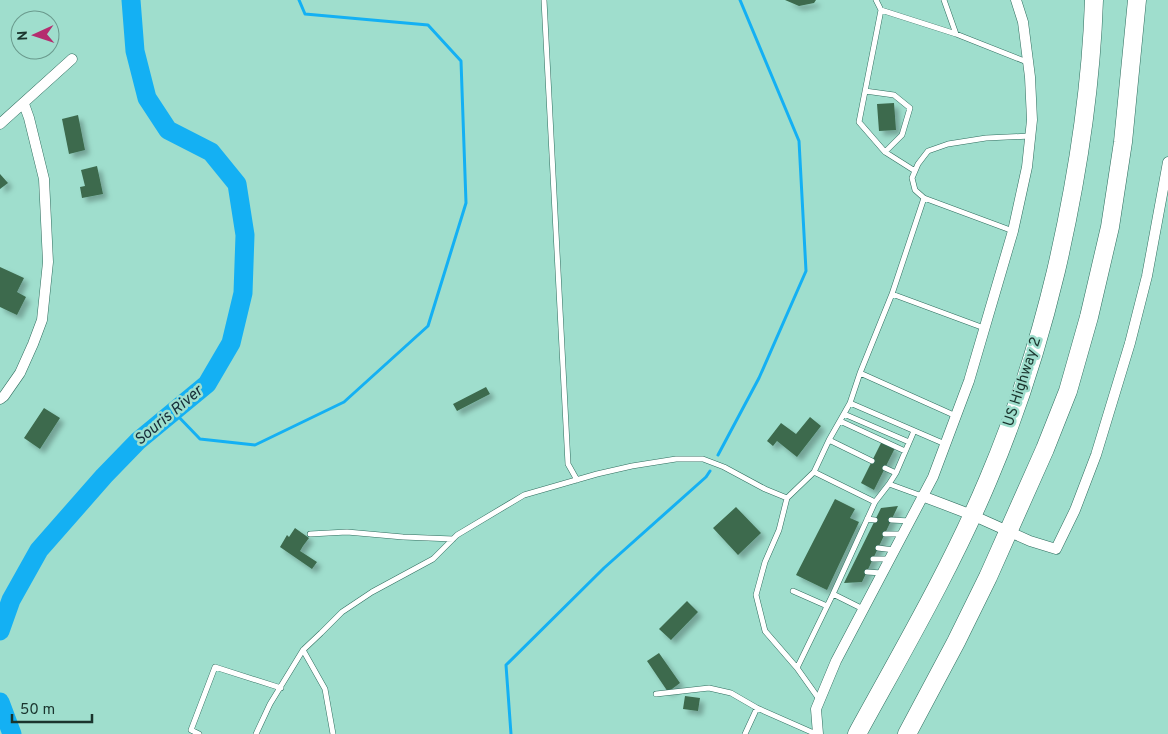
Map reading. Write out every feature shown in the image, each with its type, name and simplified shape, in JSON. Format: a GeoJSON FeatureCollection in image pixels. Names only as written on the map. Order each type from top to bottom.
{"type":"FeatureCollection","features":[{"type":"Feature","properties":{"kind":"highway","name":"US Highway 2"},"geometry":{"type":"LineString","coordinates":[[857,734],[948,568],[994,467],[1020,400],[1047,307],[1074,186],[1090,77],[1094,0]]}},
{"type":"Feature","properties":{"kind":"highway"},"geometry":{"type":"LineString","coordinates":[[1123,142],[1125,0]]}},
{"type":"Feature","properties":{"kind":"highway"},"geometry":{"type":"LineString","coordinates":[[907,734],[988,577],[1045,449],[1068,392],[1089,317],[1110,227],[1123,142],[1137,0]]}},
{"type":"Feature","properties":{"kind":"street"},"geometry":{"type":"LineString","coordinates":[[817,734],[816,709],[836,661],[933,477],[969,381],[1013,231],[1027,167],[1032,120],[1023,22],[1016,0]]}},
{"type":"Feature","properties":{"kind":"street"},"geometry":{"type":"LineString","coordinates":[[0,124],[72,59]]}},
{"type":"Feature","properties":{"kind":"street"},"geometry":{"type":"LineString","coordinates":[[0,399],[20,373],[42,320],[48,262],[44,179],[24,104]]}},
{"type":"Feature","properties":{"kind":"street"},"geometry":{"type":"LineString","coordinates":[[922,496],[972,515],[1030,541],[1056,548],[1075,510],[1096,455],[1130,343],[1147,276],[1168,162]]}},
{"type":"Feature","properties":{"kind":"lane"},"geometry":{"type":"LineString","coordinates":[[544,0],[568,464],[577,480]]}},
{"type":"Feature","properties":{"kind":"lane"},"geometry":{"type":"LineString","coordinates":[[876,0],[881,10],[859,122],[885,152],[915,170]]}},
{"type":"Feature","properties":{"kind":"lane"},"geometry":{"type":"LineString","coordinates":[[944,0],[956,34]]}},
{"type":"Feature","properties":{"kind":"lane"},"geometry":{"type":"LineString","coordinates":[[881,10],[956,34],[1028,62]]}},
{"type":"Feature","properties":{"kind":"lane"},"geometry":{"type":"LineString","coordinates":[[865,92],[894,95],[910,108],[902,134],[885,152]]}},
{"type":"Feature","properties":{"kind":"lane"},"geometry":{"type":"LineString","coordinates":[[1013,231],[924,198],[915,190],[912,178],[918,164],[928,151],[948,144],[986,138],[1030,136]]}},
{"type":"Feature","properties":{"kind":"lane"},"geometry":{"type":"LineString","coordinates":[[820,700],[797,668],[765,631],[756,595],[765,562],[779,530],[787,498],[814,472],[829,440],[850,403],[892,294],[924,198]]}},
{"type":"Feature","properties":{"kind":"lane"},"geometry":{"type":"LineString","coordinates":[[892,294],[984,328]]}},
{"type":"Feature","properties":{"kind":"lane"},"geometry":{"type":"LineString","coordinates":[[860,373],[956,416]]}},
{"type":"Feature","properties":{"kind":"lane"},"geometry":{"type":"LineString","coordinates":[[850,403],[945,444]]}},
{"type":"Feature","properties":{"kind":"lane"},"geometry":{"type":"LineString","coordinates":[[844,414],[909,442]]}},
{"type":"Feature","properties":{"kind":"lane"},"geometry":{"type":"LineString","coordinates":[[840,421],[905,451]]}},
{"type":"Feature","properties":{"kind":"lane"},"geometry":{"type":"LineString","coordinates":[[797,668],[849,559],[858,547],[861,533],[875,502],[896,473],[914,431]]}},
{"type":"Feature","properties":{"kind":"lane"},"geometry":{"type":"LineString","coordinates":[[829,440],[872,461]]}},
{"type":"Feature","properties":{"kind":"lane"},"geometry":{"type":"LineString","coordinates":[[256,734],[270,704],[303,650],[342,612],[372,592],[433,559],[457,535],[524,495],[632,466],[676,459],[703,459],[724,467],[765,489],[787,498]]}},
{"type":"Feature","properties":{"kind":"lane"},"geometry":{"type":"LineString","coordinates":[[885,468],[896,473]]}},
{"type":"Feature","properties":{"kind":"lane"},"geometry":{"type":"LineString","coordinates":[[814,472],[875,502]]}},
{"type":"Feature","properties":{"kind":"lane"},"geometry":{"type":"LineString","coordinates":[[888,484],[922,496]]}},
{"type":"Feature","properties":{"kind":"lane"},"geometry":{"type":"LineString","coordinates":[[867,519],[875,520]]}},
{"type":"Feature","properties":{"kind":"lane"},"geometry":{"type":"LineString","coordinates":[[891,520],[910,521]]}},
{"type":"Feature","properties":{"kind":"lane"},"geometry":{"type":"LineString","coordinates":[[310,534],[347,532],[453,539]]}},
{"type":"Feature","properties":{"kind":"lane"},"geometry":{"type":"LineString","coordinates":[[861,533],[869,533]]}},
{"type":"Feature","properties":{"kind":"lane"},"geometry":{"type":"LineString","coordinates":[[885,534],[902,534]]}},
{"type":"Feature","properties":{"kind":"lane"},"geometry":{"type":"LineString","coordinates":[[878,548],[892,555]]}},
{"type":"Feature","properties":{"kind":"lane"},"geometry":{"type":"LineString","coordinates":[[873,559],[892,555]]}},
{"type":"Feature","properties":{"kind":"lane"},"geometry":{"type":"LineString","coordinates":[[849,559],[856,559]]}},
{"type":"Feature","properties":{"kind":"lane"},"geometry":{"type":"LineString","coordinates":[[844,570],[850,570]]}},
{"type":"Feature","properties":{"kind":"lane"},"geometry":{"type":"LineString","coordinates":[[867,572],[882,574]]}},
{"type":"Feature","properties":{"kind":"lane"},"geometry":{"type":"LineString","coordinates":[[793,591],[827,606]]}},
{"type":"Feature","properties":{"kind":"lane"},"geometry":{"type":"LineString","coordinates":[[833,594],[863,609]]}},
{"type":"Feature","properties":{"kind":"lane"},"geometry":{"type":"LineString","coordinates":[[303,650],[325,688],[333,734]]}},
{"type":"Feature","properties":{"kind":"lane"},"geometry":{"type":"LineString","coordinates":[[199,734],[191,730],[215,667],[281,688]]}},
{"type":"Feature","properties":{"kind":"lane"},"geometry":{"type":"LineString","coordinates":[[656,694],[710,688],[731,693],[757,708],[817,734]]}},
{"type":"Feature","properties":{"kind":"lane"},"geometry":{"type":"LineString","coordinates":[[745,734],[757,708]]}},
{"type":"Feature","properties":{"kind":"building"},"geometry":{"type":"Polygon","coordinates":[[[785,0],[816,0],[814,3],[799,6],[785,0]]]}},
{"type":"Feature","properties":{"kind":"building"},"geometry":{"type":"Polygon","coordinates":[[[894,103],[896,130],[879,131],[877,104],[894,103]]]}},
{"type":"Feature","properties":{"kind":"building"},"geometry":{"type":"Polygon","coordinates":[[[78,115],[85,150],[69,154],[62,119],[78,115]]]}},
{"type":"Feature","properties":{"kind":"building"},"geometry":{"type":"Polygon","coordinates":[[[97,166],[103,194],[82,198],[80,187],[85,186],[81,170],[97,166]]]}},
{"type":"Feature","properties":{"kind":"building"},"geometry":{"type":"Polygon","coordinates":[[[0,174],[8,183],[0,189],[0,174]]]}},
{"type":"Feature","properties":{"kind":"building"},"geometry":{"type":"Polygon","coordinates":[[[0,267],[24,278],[17,292],[26,297],[17,315],[0,307],[0,267]]]}},
{"type":"Feature","properties":{"kind":"building"},"geometry":{"type":"Polygon","coordinates":[[[486,387],[490,394],[457,411],[453,404],[486,387]]]}},
{"type":"Feature","properties":{"kind":"building"},"geometry":{"type":"Polygon","coordinates":[[[44,408],[60,418],[40,449],[24,438],[44,408]]]}},
{"type":"Feature","properties":{"kind":"building"},"geometry":{"type":"Polygon","coordinates":[[[810,417],[821,426],[797,457],[777,441],[773,446],[767,441],[781,423],[796,434],[810,417]]]}},
{"type":"Feature","properties":{"kind":"building"},"geometry":{"type":"Polygon","coordinates":[[[882,441],[895,448],[874,490],[861,483],[882,441]]]}},
{"type":"Feature","properties":{"kind":"building"},"geometry":{"type":"Polygon","coordinates":[[[835,499],[855,509],[850,518],[859,522],[827,590],[796,575],[835,499]]]}},
{"type":"Feature","properties":{"kind":"building"},"geometry":{"type":"Polygon","coordinates":[[[898,506],[862,582],[844,583],[881,508],[898,506]]]}},
{"type":"Feature","properties":{"kind":"building"},"geometry":{"type":"Polygon","coordinates":[[[736,507],[761,533],[738,555],[713,528],[736,507]]]}},
{"type":"Feature","properties":{"kind":"building"},"geometry":{"type":"Polygon","coordinates":[[[295,528],[309,538],[300,551],[317,562],[312,569],[280,547],[287,535],[289,537],[295,528]]]}},
{"type":"Feature","properties":{"kind":"building"},"geometry":{"type":"Polygon","coordinates":[[[687,601],[698,612],[671,640],[659,629],[687,601]]]}},
{"type":"Feature","properties":{"kind":"building"},"geometry":{"type":"Polygon","coordinates":[[[659,653],[680,683],[668,692],[647,661],[659,653]]]}},
{"type":"Feature","properties":{"kind":"building"},"geometry":{"type":"Polygon","coordinates":[[[685,696],[700,698],[698,711],[683,709],[685,696]]]}},
{"type":"Feature","properties":{"kind":"waterway","name":"Souris River"},"geometry":{"type":"LineString","coordinates":[[0,631],[11,600],[39,550],[104,476],[138,441],[207,384],[231,343],[243,293],[245,235],[237,184],[211,152],[168,130],[147,98],[135,51],[131,0]]}},
{"type":"Feature","properties":{"kind":"waterway"},"geometry":{"type":"LineString","coordinates":[[174,412],[200,439],[255,445],[344,402],[428,326],[466,203],[461,61],[428,25],[305,14],[299,0]]}},
{"type":"Feature","properties":{"kind":"waterway"},"geometry":{"type":"LineString","coordinates":[[718,455],[759,378],[806,271],[799,141],[740,0]]}},
{"type":"Feature","properties":{"kind":"waterway"},"geometry":{"type":"LineString","coordinates":[[511,734],[506,665],[604,568],[706,477],[710,471]]}},
{"type":"Feature","properties":{"kind":"waterway","name":"Souris River"},"geometry":{"type":"LineString","coordinates":[[0,702],[12,734]]}}]}
